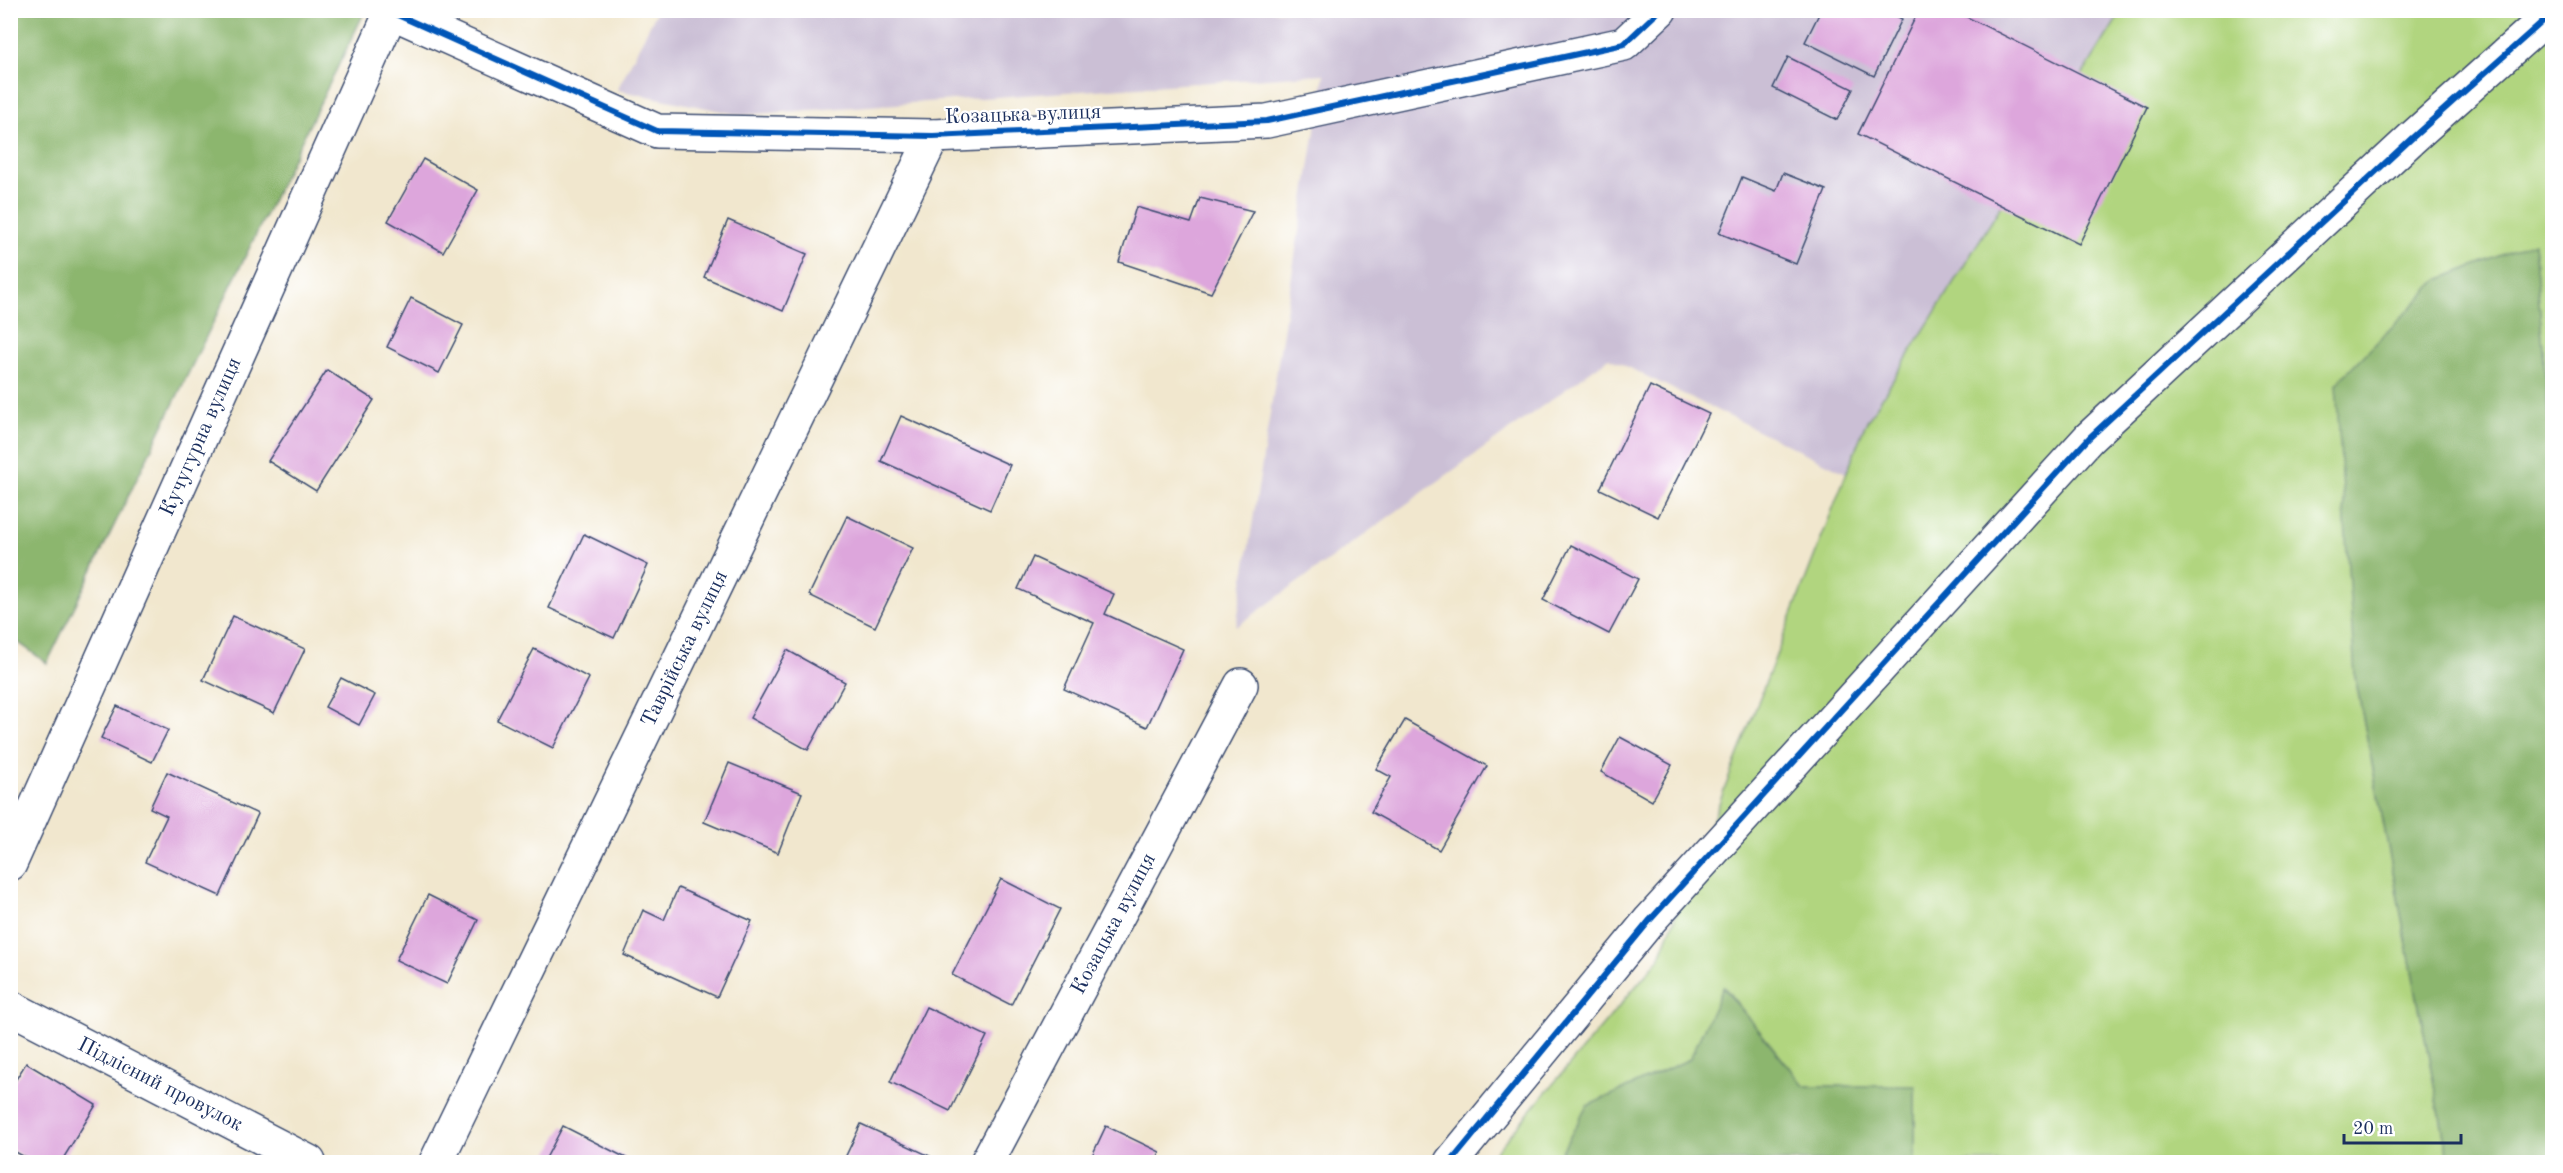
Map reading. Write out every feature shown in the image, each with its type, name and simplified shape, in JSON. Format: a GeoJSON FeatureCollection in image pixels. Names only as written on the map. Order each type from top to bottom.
{"type":"FeatureCollection","features":[{"type":"Feature","properties":{"kind":"street","name":"Козацька вулиця"},"geometry":{"type":"LineString","coordinates":[[392,11],[657,131],[933,135],[1266,121],[1624,44],[1660,10]]}},
{"type":"Feature","properties":{"kind":"street","name":"Кучугурна вулиця"},"geometry":{"type":"LineString","coordinates":[[10,864],[392,11]]}},
{"type":"Feature","properties":{"kind":"street"},"geometry":{"type":"LineString","coordinates":[[1451,1162],[1650,920],[2089,438],[2411,139],[2553,13]]}},
{"type":"Feature","properties":{"kind":"street","name":"Таврійська вулиця"},"geometry":{"type":"LineString","coordinates":[[436,1162],[933,135]]}},
{"type":"Feature","properties":{"kind":"street","name":"Козацька вулиця"},"geometry":{"type":"LineString","coordinates":[[987,1162],[1241,685]]}},
{"type":"Feature","properties":{"kind":"street","name":"Підлісний провулок"},"geometry":{"type":"LineString","coordinates":[[10,1007],[309,1162]]}},
{"type":"Feature","properties":{"kind":"shaded area"},"geometry":{"type":"Polygon","coordinates":[[[657,11],[2122,11],[1865,425],[1848,474],[1609,358],[1236,627],[1324,74],[741,115],[617,90],[657,11]]]}},
{"type":"Feature","properties":{"kind":"green space"},"geometry":{"type":"Polygon","coordinates":[[[11,10],[365,11],[47,663],[11,637],[11,10]]]}},
{"type":"Feature","properties":{"kind":"green space"},"geometry":{"type":"Polygon","coordinates":[[[2122,11],[2552,11],[2552,457],[2534,242],[2355,676],[2449,1162],[1913,1162],[1915,1161],[1915,1087],[1804,1086],[1724,987],[1690,1059],[1587,1106],[1556,1162],[1487,1162],[1659,959],[1865,425],[2122,11]]]}},
{"type":"Feature","properties":{"kind":"green space"},"geometry":{"type":"Polygon","coordinates":[[[2534,242],[2552,457],[2552,1162],[2449,1162],[2355,676],[2336,384],[2438,280],[2534,242]]]}},
{"type":"Feature","properties":{"kind":"green space"},"geometry":{"type":"Polygon","coordinates":[[[1723,987],[1804,1086],[1915,1086],[1915,1161],[1556,1162],[1587,1106],[1690,1059],[1723,987]]]}},
{"type":"Feature","properties":{"kind":"building"},"geometry":{"type":"Polygon","coordinates":[[[1821,10],[1884,10],[1902,19],[1874,76],[1805,42],[1821,10]]]}},
{"type":"Feature","properties":{"kind":"building"},"geometry":{"type":"Polygon","coordinates":[[[1919,10],[1953,10],[2147,107],[2079,244],[1858,134],[1919,10]]]}},
{"type":"Feature","properties":{"kind":"building"},"geometry":{"type":"Polygon","coordinates":[[[1788,57],[1853,89],[1837,120],[1773,88],[1788,57]]]}},
{"type":"Feature","properties":{"kind":"building"},"geometry":{"type":"Polygon","coordinates":[[[423,159],[478,190],[443,252],[388,221],[423,159]]]}},
{"type":"Feature","properties":{"kind":"building"},"geometry":{"type":"Polygon","coordinates":[[[1783,173],[1826,190],[1796,264],[1719,233],[1742,177],[1776,191],[1783,173]]]}},
{"type":"Feature","properties":{"kind":"building"},"geometry":{"type":"Polygon","coordinates":[[[1200,198],[1253,211],[1211,293],[1119,262],[1136,207],[1191,223],[1200,198]]]}},
{"type":"Feature","properties":{"kind":"building"},"geometry":{"type":"Polygon","coordinates":[[[728,220],[807,254],[783,311],[704,277],[728,220]]]}},
{"type":"Feature","properties":{"kind":"building"},"geometry":{"type":"Polygon","coordinates":[[[411,298],[463,325],[439,373],[387,347],[411,298]]]}},
{"type":"Feature","properties":{"kind":"building"},"geometry":{"type":"Polygon","coordinates":[[[327,370],[374,400],[316,491],[268,461],[327,370]]]}},
{"type":"Feature","properties":{"kind":"building"},"geometry":{"type":"Polygon","coordinates":[[[1650,386],[1709,414],[1658,517],[1600,489],[1650,386]]]}},
{"type":"Feature","properties":{"kind":"building"},"geometry":{"type":"Polygon","coordinates":[[[901,416],[1010,465],[990,510],[881,461],[901,416]]]}},
{"type":"Feature","properties":{"kind":"building"},"geometry":{"type":"Polygon","coordinates":[[[847,516],[913,548],[875,627],[809,595],[847,516]]]}},
{"type":"Feature","properties":{"kind":"building"},"geometry":{"type":"Polygon","coordinates":[[[584,534],[648,565],[614,638],[549,608],[584,534]]]}},
{"type":"Feature","properties":{"kind":"building"},"geometry":{"type":"Polygon","coordinates":[[[1571,545],[1638,579],[1609,634],[1543,600],[1571,545]]]}},
{"type":"Feature","properties":{"kind":"building"},"geometry":{"type":"Polygon","coordinates":[[[1033,557],[1114,594],[1105,614],[1183,649],[1147,727],[1064,689],[1094,623],[1018,589],[1033,557]]]}},
{"type":"Feature","properties":{"kind":"building"},"geometry":{"type":"Polygon","coordinates":[[[233,616],[305,649],[274,713],[203,680],[233,616]]]}},
{"type":"Feature","properties":{"kind":"building"},"geometry":{"type":"Polygon","coordinates":[[[534,649],[589,678],[553,748],[497,720],[534,649]]]}},
{"type":"Feature","properties":{"kind":"building"},"geometry":{"type":"Polygon","coordinates":[[[787,650],[845,682],[808,750],[750,718],[787,650]]]}},
{"type":"Feature","properties":{"kind":"building"},"geometry":{"type":"Polygon","coordinates":[[[341,678],[375,695],[359,725],[325,707],[341,678]]]}},
{"type":"Feature","properties":{"kind":"building"},"geometry":{"type":"Polygon","coordinates":[[[117,706],[168,730],[152,762],[101,738],[117,706]]]}},
{"type":"Feature","properties":{"kind":"building"},"geometry":{"type":"Polygon","coordinates":[[[1405,720],[1487,766],[1439,850],[1371,812],[1391,777],[1376,769],[1405,720]]]}},
{"type":"Feature","properties":{"kind":"building"},"geometry":{"type":"Polygon","coordinates":[[[1620,737],[1672,765],[1652,801],[1601,772],[1620,737]]]}},
{"type":"Feature","properties":{"kind":"building"},"geometry":{"type":"Polygon","coordinates":[[[729,763],[802,793],[778,853],[704,822],[729,763]]]}},
{"type":"Feature","properties":{"kind":"building"},"geometry":{"type":"Polygon","coordinates":[[[167,772],[258,814],[220,896],[145,862],[167,816],[150,808],[167,772]]]}},
{"type":"Feature","properties":{"kind":"building"},"geometry":{"type":"Polygon","coordinates":[[[1001,879],[1060,909],[1011,1005],[952,975],[1001,879]]]}},
{"type":"Feature","properties":{"kind":"building"},"geometry":{"type":"Polygon","coordinates":[[[678,888],[752,921],[717,997],[624,955],[643,910],[664,920],[678,888]]]}},
{"type":"Feature","properties":{"kind":"building"},"geometry":{"type":"Polygon","coordinates":[[[428,895],[478,920],[447,984],[396,960],[428,895]]]}},
{"type":"Feature","properties":{"kind":"building"},"geometry":{"type":"Polygon","coordinates":[[[926,1007],[987,1036],[950,1111],[890,1082],[926,1007]]]}},
{"type":"Feature","properties":{"kind":"building"},"geometry":{"type":"Polygon","coordinates":[[[26,1063],[96,1105],[61,1162],[34,1162],[10,1149],[10,1089],[26,1063]]]}},
{"type":"Feature","properties":{"kind":"building"},"geometry":{"type":"Polygon","coordinates":[[[861,1124],[932,1157],[929,1162],[843,1162],[861,1124]]]}},
{"type":"Feature","properties":{"kind":"building"},"geometry":{"type":"Polygon","coordinates":[[[563,1126],[634,1162],[544,1162],[563,1126]]]}},
{"type":"Feature","properties":{"kind":"building"},"geometry":{"type":"Polygon","coordinates":[[[1106,1126],[1160,1152],[1155,1162],[1089,1162],[1106,1126]]]}},
{"type":"Feature","properties":{"kind":"cycle path"},"geometry":{"type":"LineString","coordinates":[[391,12],[657,131],[933,136],[1267,121],[1624,44],[1660,10]]}},
{"type":"Feature","properties":{"kind":"cycle path"},"geometry":{"type":"LineString","coordinates":[[1451,1162],[1650,920],[2089,438],[2411,139],[2552,13]]}}]}
